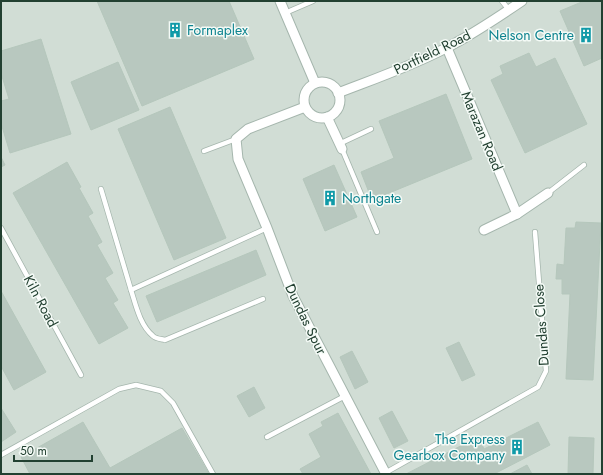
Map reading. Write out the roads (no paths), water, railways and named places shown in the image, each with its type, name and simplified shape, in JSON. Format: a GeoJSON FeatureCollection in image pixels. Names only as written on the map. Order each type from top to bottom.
{"type":"FeatureCollection","features":[{"type":"Feature","properties":{"kind":"street"},"geometry":{"type":"LineString","coordinates":[[280,1],[315,83]]}},
{"type":"Feature","properties":{"kind":"street","name":"Portfield Road"},"geometry":{"type":"LineString","coordinates":[[338,93],[447,48],[522,1]]}},
{"type":"Feature","properties":{"kind":"street","name":"Marazan Road"},"geometry":{"type":"LineString","coordinates":[[447,48],[517,214]]}},
{"type":"Feature","properties":{"kind":"street"},"geometry":{"type":"LineString","coordinates":[[315,83],[327,83],[333,86],[338,93],[340,99],[339,105],[336,111],[327,117],[321,118],[315,116],[305,107],[304,94],[307,89],[315,83]]}},
{"type":"Feature","properties":{"kind":"street"},"geometry":{"type":"LineString","coordinates":[[236,139],[248,129],[305,107]]}},
{"type":"Feature","properties":{"kind":"street"},"geometry":{"type":"LineString","coordinates":[[327,117],[340,147]]}},
{"type":"Feature","properties":{"kind":"street","name":"Dundas Spur"},"geometry":{"type":"LineString","coordinates":[[236,139],[238,159],[267,228],[293,296],[386,473]]}},
{"type":"Feature","properties":{"kind":"street"},"geometry":{"type":"LineString","coordinates":[[484,230],[517,214],[548,193]]}},
{"type":"Feature","properties":{"kind":"lane"},"geometry":{"type":"LineString","coordinates":[[285,13],[313,1]]}},
{"type":"Feature","properties":{"kind":"lane"},"geometry":{"type":"LineString","coordinates":[[502,1],[509,10]]}},
{"type":"Feature","properties":{"kind":"lane"},"geometry":{"type":"LineString","coordinates":[[371,129],[340,147],[378,232]]}},
{"type":"Feature","properties":{"kind":"lane"},"geometry":{"type":"LineString","coordinates":[[204,151],[236,139]]}},
{"type":"Feature","properties":{"kind":"lane"},"geometry":{"type":"LineString","coordinates":[[548,193],[584,165]]}},
{"type":"Feature","properties":{"kind":"lane"},"geometry":{"type":"LineString","coordinates":[[101,189],[136,306],[144,325],[154,338],[166,340],[263,300]]}},
{"type":"Feature","properties":{"kind":"lane","name":"Kiln Road"},"geometry":{"type":"LineString","coordinates":[[1,228],[80,375]]}},
{"type":"Feature","properties":{"kind":"lane"},"geometry":{"type":"LineString","coordinates":[[131,290],[267,228]]}},
{"type":"Feature","properties":{"kind":"lane","name":"Dundas Close"},"geometry":{"type":"LineString","coordinates":[[386,473],[538,386],[546,370],[534,232]]}},
{"type":"Feature","properties":{"kind":"lane"},"geometry":{"type":"LineString","coordinates":[[1,455],[119,389],[136,385],[161,391],[173,403],[213,474]]}},
{"type":"Feature","properties":{"kind":"lane"},"geometry":{"type":"LineString","coordinates":[[267,437],[345,396]]}},
{"type":"Feature","properties":{"kind":"place","name":"Formaplex"},"geometry":{"type":"Point","coordinates":[175,30]}},
{"type":"Feature","properties":{"kind":"place","name":"Nelson Centre"},"geometry":{"type":"Point","coordinates":[586,35]}},
{"type":"Feature","properties":{"kind":"place","name":"Northgate"},"geometry":{"type":"Point","coordinates":[330,198]}},
{"type":"Feature","properties":{"kind":"place","name":"The Express Gearbox Company"},"geometry":{"type":"Point","coordinates":[517,447]}}]}
